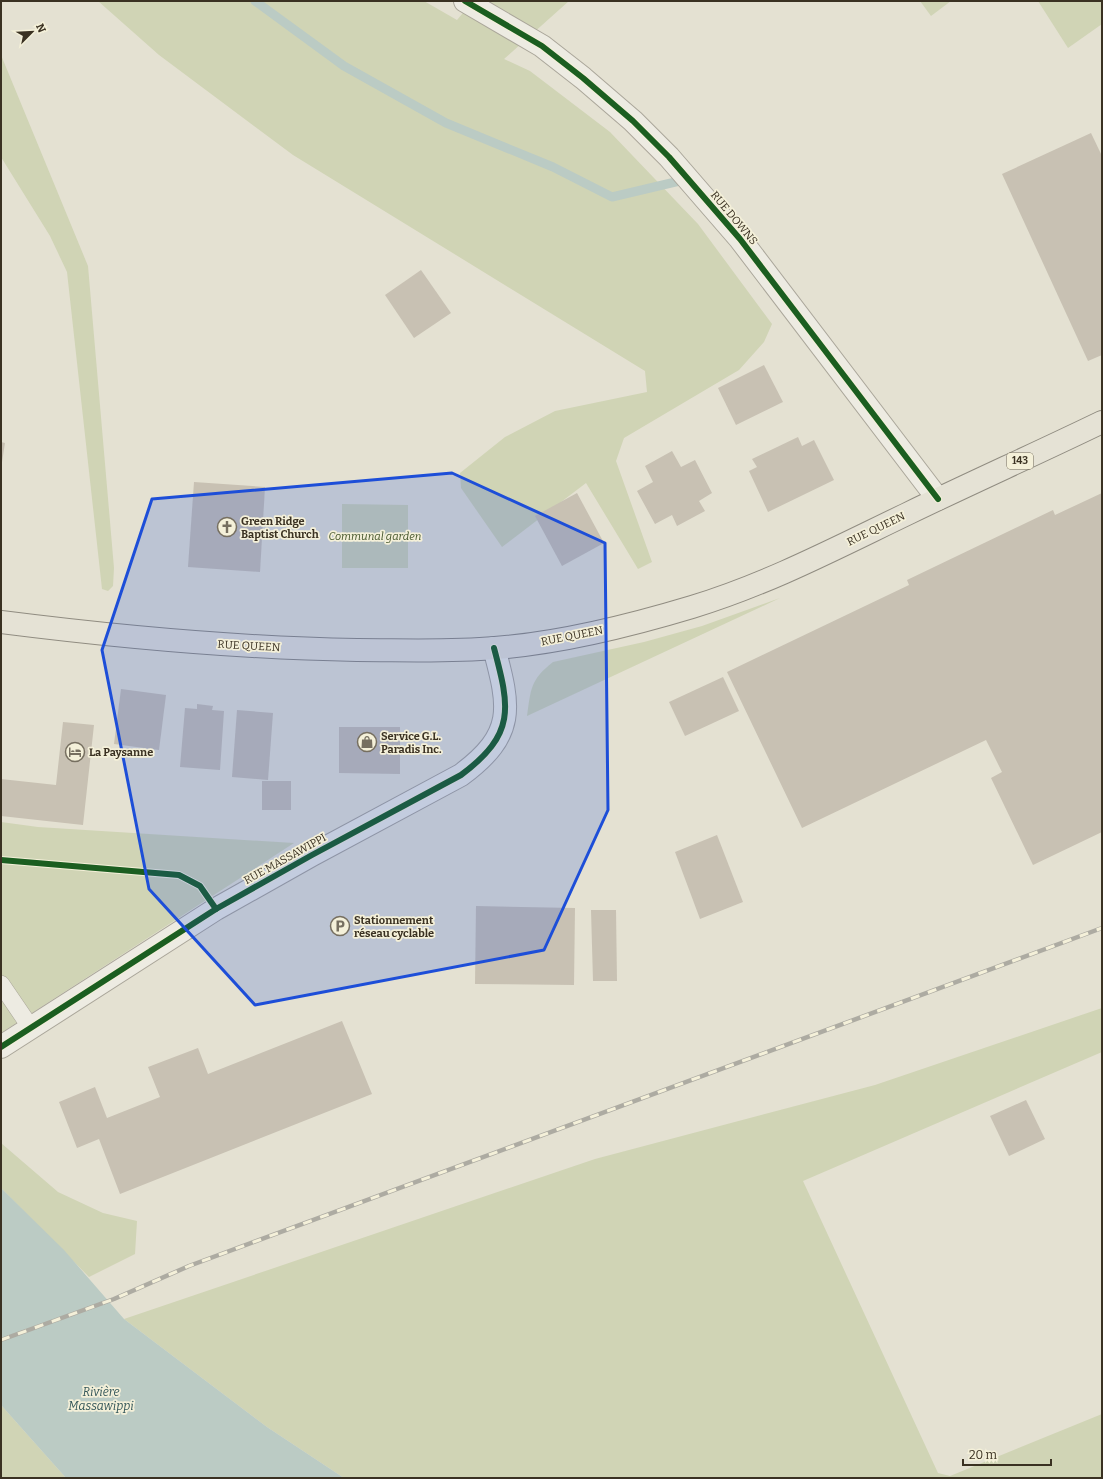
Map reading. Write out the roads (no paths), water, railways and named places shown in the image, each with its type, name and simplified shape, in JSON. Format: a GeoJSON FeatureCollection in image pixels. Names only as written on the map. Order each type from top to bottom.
{"type":"FeatureCollection","features":[{"type":"Feature","properties":{"kind":"main road","name":"RUE QUEEN"},"geometry":{"type":"LineString","coordinates":[[1,622],[145,638],[268,647],[410,650],[494,648],[558,640],[636,623],[695,606],[779,576],[1102,422]]}},
{"type":"Feature","properties":{"kind":"street","name":"RUE DOWNS"},"geometry":{"type":"LineString","coordinates":[[465,1],[542,46],[583,78],[633,121],[670,156],[740,239],[938,499]]}},
{"type":"Feature","properties":{"kind":"street","name":"RUE MASSAWIPPI"},"geometry":{"type":"LineString","coordinates":[[1,1047],[216,909],[312,855],[461,775],[475,764],[500,735],[506,704],[503,681],[494,648]]}},
{"type":"Feature","properties":{"kind":"lane"},"geometry":{"type":"LineString","coordinates":[[1,984],[31,1028]]}},
{"type":"Feature","properties":{"kind":"water","name":"Rivière Massawippi"},"geometry":{"type":"Polygon","coordinates":[[[1,1188],[64,1250],[124,1319],[267,1427],[344,1478],[66,1478],[1,1405],[1,1188]]]}},
{"type":"Feature","properties":{"kind":"waterway"},"geometry":{"type":"LineString","coordinates":[[255,1],[344,66],[446,123],[553,167],[612,197],[688,179]]}},
{"type":"Feature","properties":{"kind":"railway"},"geometry":{"type":"LineString","coordinates":[[1,1340],[114,1299],[189,1266],[1102,928]]}},
{"type":"Feature","properties":{"kind":"place","name":"Green Ridge Baptist Church"},"geometry":{"type":"Point","coordinates":[227,527]}},
{"type":"Feature","properties":{"kind":"place","name":"Service G.L. Paradis Inc."},"geometry":{"type":"Point","coordinates":[367,742]}},
{"type":"Feature","properties":{"kind":"place","name":"La Paysanne"},"geometry":{"type":"Point","coordinates":[75,752]}},
{"type":"Feature","properties":{"kind":"place","name":"Stationnement réseau cyclable"},"geometry":{"type":"Point","coordinates":[340,926]}},
{"type":"Feature","properties":{"kind":"park label","name":"Communal garden"},"geometry":{"type":"Point","coordinates":[375,536]}}]}
